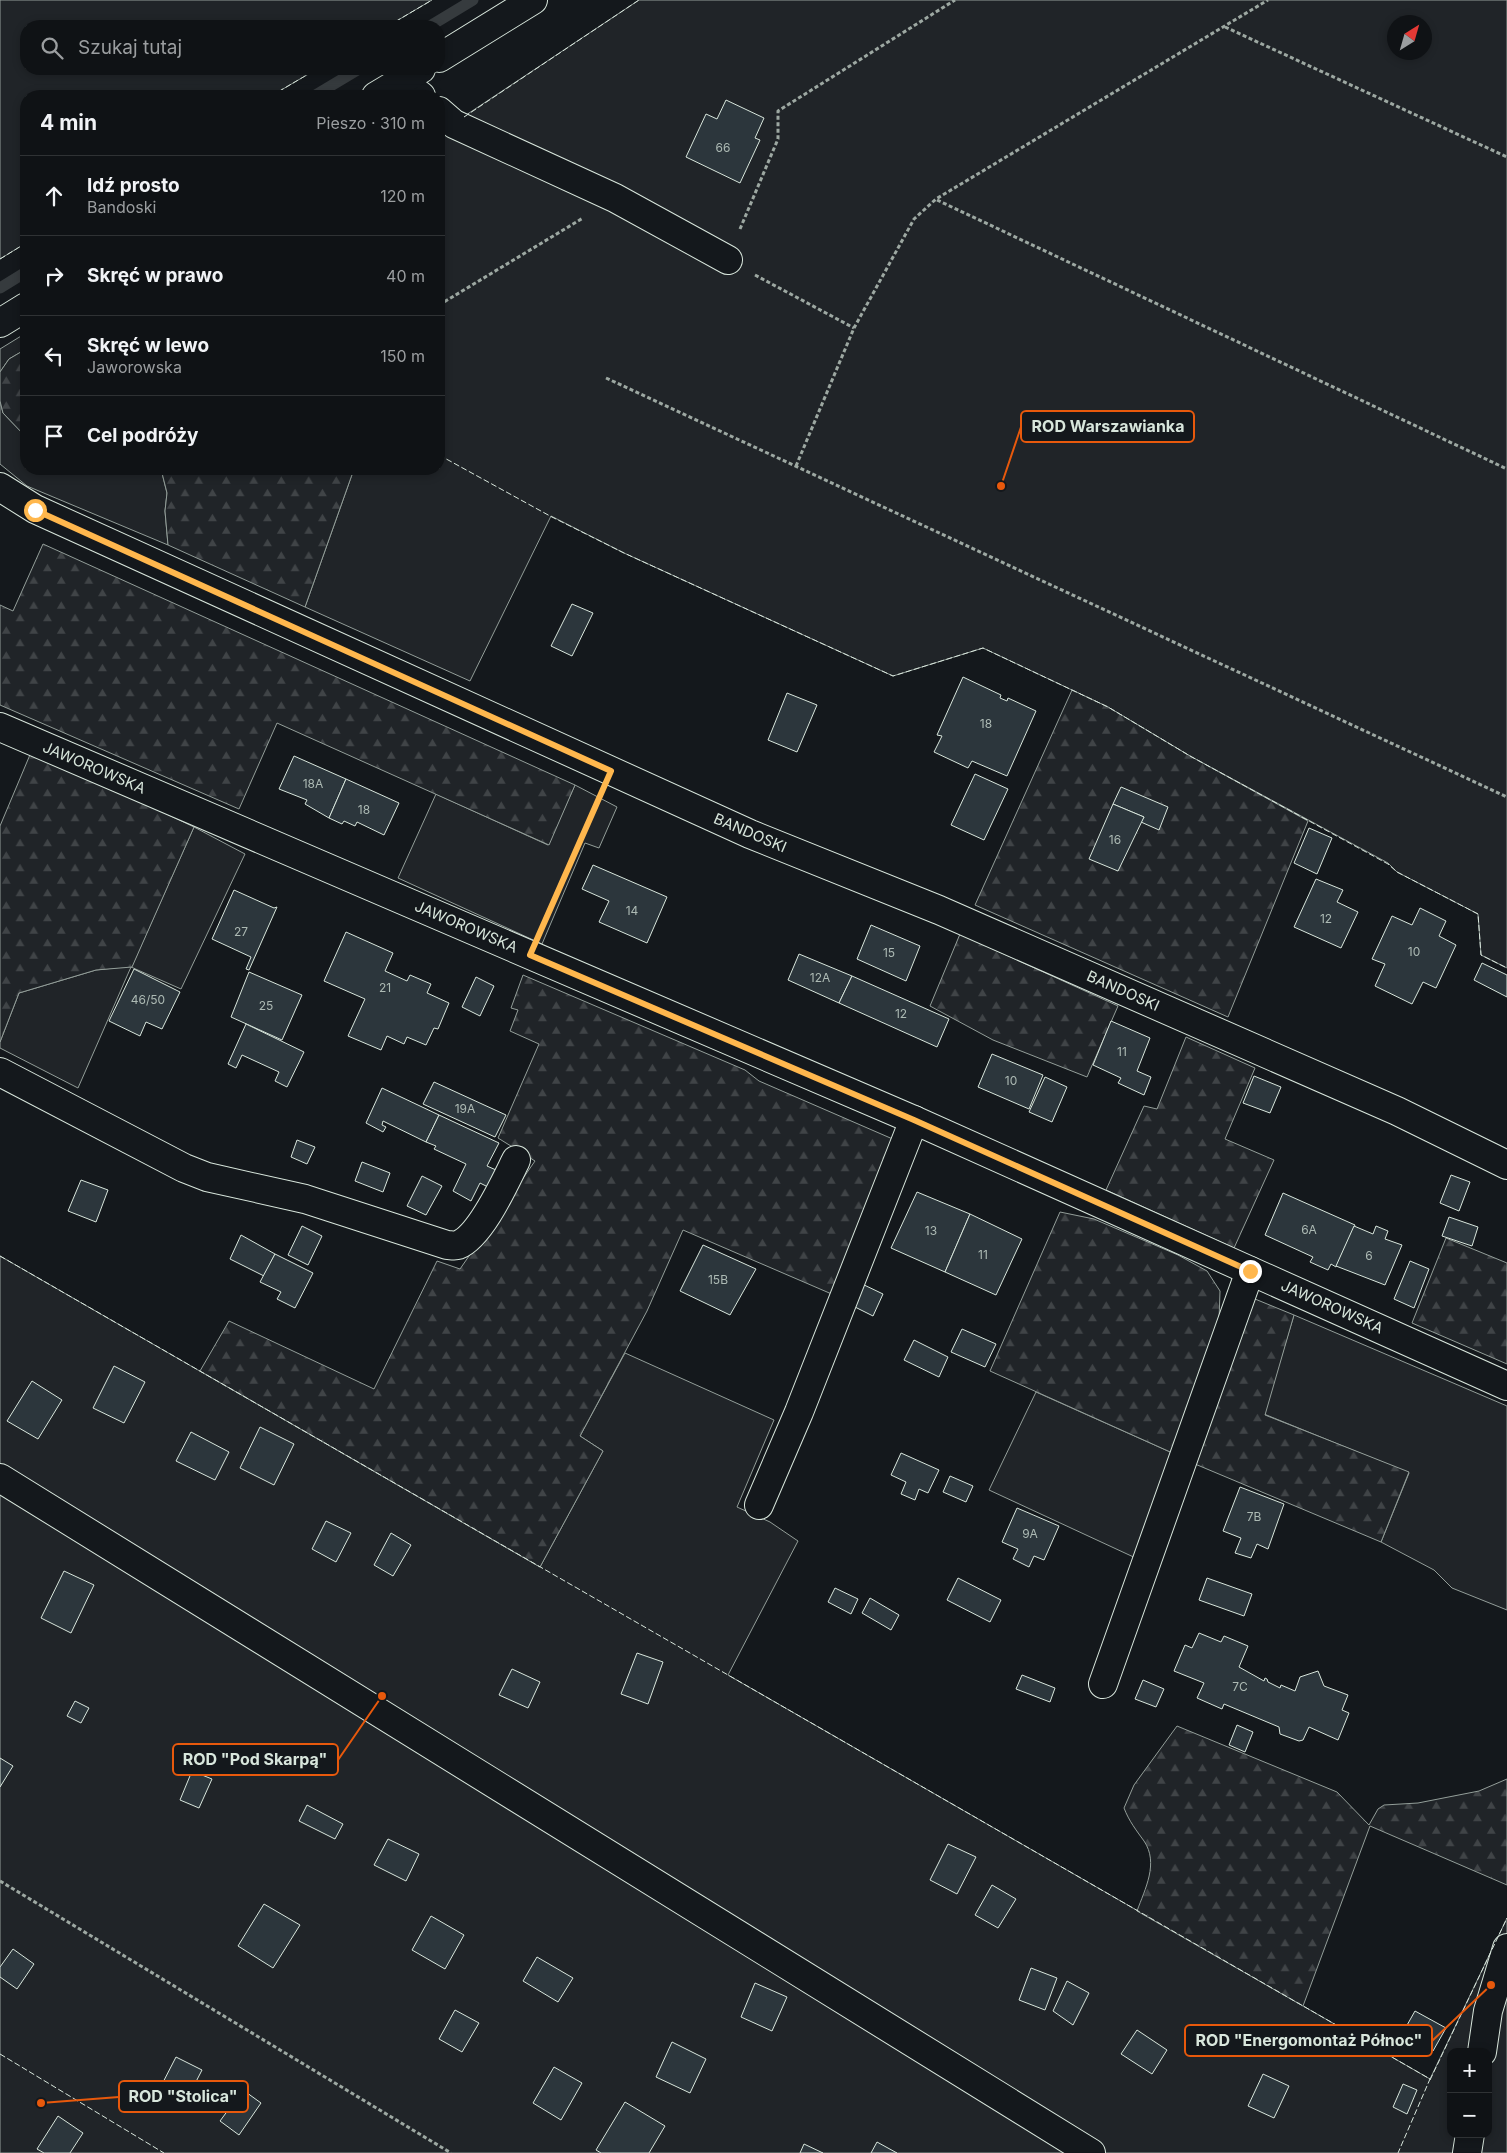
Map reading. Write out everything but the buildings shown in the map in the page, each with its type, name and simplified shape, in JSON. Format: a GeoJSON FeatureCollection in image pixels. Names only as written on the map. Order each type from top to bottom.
{"type":"FeatureCollection","features":[{"type":"Feature","properties":{"kind":"street"},"geometry":{"type":"LineString","coordinates":[[445,54],[533,0]]}},
{"type":"Feature","properties":{"kind":"street"},"geometry":{"type":"LineString","coordinates":[[392,90],[416,81]]}},
{"type":"Feature","properties":{"kind":"street"},"geometry":{"type":"LineString","coordinates":[[445,116],[454,124],[615,198],[728,260]]}},
{"type":"Feature","properties":{"kind":"street"},"geometry":{"type":"LineString","coordinates":[[0,323],[20,311]]}},
{"type":"Feature","properties":{"kind":"street","name":"BANDOSKI"},"geometry":{"type":"LineString","coordinates":[[0,487],[35,510],[750,834],[948,914],[1388,1108],[1507,1165]]}},
{"type":"Feature","properties":{"kind":"street","name":"JAWOROWSKA"},"geometry":{"type":"LineString","coordinates":[[0,727],[914,1120],[1507,1386]]}},
{"type":"Feature","properties":{"kind":"street"},"geometry":{"type":"LineString","coordinates":[[0,1072],[184,1168],[207,1177],[305,1199],[447,1245],[458,1245],[467,1239],[491,1210],[516,1160]]}},
{"type":"Feature","properties":{"kind":"street"},"geometry":{"type":"LineString","coordinates":[[759,1505],[799,1412],[914,1120]]}},
{"type":"Feature","properties":{"kind":"street"},"geometry":{"type":"LineString","coordinates":[[1103,1684],[1250,1271]]}},
{"type":"Feature","properties":{"kind":"street"},"geometry":{"type":"LineString","coordinates":[[0,1478],[1091,2153]]}},
{"type":"Feature","properties":{"kind":"street"},"geometry":{"type":"LineString","coordinates":[[1483,2048],[1488,2011],[1507,1948]]}},
{"type":"Feature","properties":{"kind":"street"},"geometry":{"type":"LineString","coordinates":[[1467,2153],[1469,2138]]}},
{"type":"Feature","properties":{"kind":"path"},"geometry":{"type":"LineString","coordinates":[[854,328],[728,260],[778,139],[778,111],[955,0]]}},
{"type":"Feature","properties":{"kind":"path"},"geometry":{"type":"LineString","coordinates":[[796,466],[854,328],[914,219],[936,199],[1268,0]]}},
{"type":"Feature","properties":{"kind":"path"},"geometry":{"type":"LineString","coordinates":[[1224,26],[1507,157]]}},
{"type":"Feature","properties":{"kind":"path"},"geometry":{"type":"LineString","coordinates":[[445,301],[615,198]]}},
{"type":"Feature","properties":{"kind":"path"},"geometry":{"type":"LineString","coordinates":[[936,199],[1507,469]]}},
{"type":"Feature","properties":{"kind":"path"},"geometry":{"type":"LineString","coordinates":[[606,378],[1507,797]]}},
{"type":"Feature","properties":{"kind":"path"},"geometry":{"type":"LineString","coordinates":[[530,955],[611,771]]}},
{"type":"Feature","properties":{"kind":"path"},"geometry":{"type":"LineString","coordinates":[[0,1881],[452,2153]]}},
{"type":"Feature","properties":{"kind":"green space"},"geometry":{"type":"Polygon","coordinates":[[[0,0],[432,0],[398,20],[20,20],[20,75],[307,75],[281,90],[20,90],[20,247],[0,259],[0,0]]]}},
{"type":"Feature","properties":{"kind":"green space"},"geometry":{"type":"Polygon","coordinates":[[[639,0],[1507,0],[1507,968],[1481,955],[1478,914],[1397,872],[1388,863],[1190,756],[1108,707],[983,648],[893,676],[624,553],[551,516],[470,681],[305,607],[352,475],[445,475],[445,129],[639,0]]]}},
{"type":"Feature","properties":{"kind":"green space"},"geometry":{"type":"Polygon","coordinates":[[[20,337],[20,353],[9,359],[0,372],[0,349],[20,337]]]}},
{"type":"Feature","properties":{"kind":"green space"},"geometry":{"type":"Polygon","coordinates":[[[20,353],[20,431],[3,413],[0,401],[0,372],[9,359],[20,353]]]}},
{"type":"Feature","properties":{"kind":"green space"},"geometry":{"type":"Polygon","coordinates":[[[0,401],[3,413],[20,431],[20,475],[162,475],[167,493],[165,511],[168,545],[27,486],[0,464],[0,401]]]}},
{"type":"Feature","properties":{"kind":"green space"},"geometry":{"type":"Polygon","coordinates":[[[162,475],[352,475],[305,607],[168,545],[165,511],[167,493],[162,475]]]}},
{"type":"Feature","properties":{"kind":"green space"},"geometry":{"type":"Polygon","coordinates":[[[43,544],[575,785],[549,845],[277,723],[239,809],[0,705],[0,605],[13,611],[43,544]]]}},
{"type":"Feature","properties":{"kind":"green space"},"geometry":{"type":"Polygon","coordinates":[[[1072,690],[1108,707],[1190,756],[1308,821],[1228,1017],[975,905],[1072,690]]]}},
{"type":"Feature","properties":{"kind":"green space"},"geometry":{"type":"Polygon","coordinates":[[[32,750],[194,827],[132,967],[96,970],[19,993],[0,1042],[0,826],[32,750]]]}},
{"type":"Feature","properties":{"kind":"green space"},"geometry":{"type":"Polygon","coordinates":[[[575,785],[617,807],[599,848],[585,843],[542,944],[398,878],[436,794],[548,845],[575,785]]]}},
{"type":"Feature","properties":{"kind":"green space"},"geometry":{"type":"Polygon","coordinates":[[[194,827],[245,854],[181,989],[131,967],[78,1088],[0,1048],[0,1042],[19,993],[96,970],[132,966],[194,827]]]}},
{"type":"Feature","properties":{"kind":"green space"},"geometry":{"type":"Polygon","coordinates":[[[960,934],[1118,1006],[1087,1077],[993,1040],[930,1006],[960,934]]]}},
{"type":"Feature","properties":{"kind":"green space"},"geometry":{"type":"Polygon","coordinates":[[[523,975],[745,1070],[759,1081],[895,1140],[834,1295],[683,1230],[647,1311],[580,1436],[603,1451],[540,1567],[200,1371],[229,1321],[374,1389],[437,1261],[460,1269],[535,1161],[498,1138],[539,1044],[510,1031],[518,1010],[511,1008],[523,975]]]}},
{"type":"Feature","properties":{"kind":"green space"},"geometry":{"type":"Polygon","coordinates":[[[1186,1037],[1255,1068],[1225,1139],[1274,1160],[1234,1248],[1106,1190],[1144,1106],[1157,1109],[1186,1037]]]}},
{"type":"Feature","properties":{"kind":"green space"},"geometry":{"type":"Polygon","coordinates":[[[1060,1212],[1094,1219],[1178,1255],[1207,1271],[1220,1291],[1219,1321],[1177,1455],[990,1371],[1060,1212]]]}},
{"type":"Feature","properties":{"kind":"green space"},"geometry":{"type":"Polygon","coordinates":[[[1446,1238],[1507,1263],[1507,1364],[1412,1323],[1446,1238]]]}},
{"type":"Feature","properties":{"kind":"green space"},"geometry":{"type":"Polygon","coordinates":[[[0,1256],[540,1567],[603,1451],[580,1436],[625,1353],[774,1420],[737,1507],[770,1522],[798,1541],[728,1675],[1430,2079],[1507,1918],[1507,2153],[0,2153],[0,1256]]]}},
{"type":"Feature","properties":{"kind":"green space"},"geometry":{"type":"Polygon","coordinates":[[[1255,1299],[1294,1315],[1265,1415],[1409,1472],[1381,1542],[1195,1464],[1255,1299]]]}},
{"type":"Feature","properties":{"kind":"green space"},"geometry":{"type":"Polygon","coordinates":[[[1294,1315],[1507,1406],[1507,1610],[1452,1588],[1434,1570],[1381,1542],[1409,1473],[1264,1414],[1294,1315]]]}},
{"type":"Feature","properties":{"kind":"green space"},"geometry":{"type":"Polygon","coordinates":[[[1036,1392],[1177,1455],[1140,1560],[989,1490],[1036,1392]]]}},
{"type":"Feature","properties":{"kind":"green space"},"geometry":{"type":"Polygon","coordinates":[[[1177,1726],[1337,1792],[1369,1825],[1378,1809],[1384,1805],[1418,1803],[1479,1791],[1507,1779],[1507,1885],[1370,1826],[1303,2006],[1137,1911],[1147,1885],[1150,1858],[1144,1841],[1130,1821],[1124,1808],[1134,1785],[1177,1726]]]}},
{"type":"Feature","properties":{"kind":"waterway"},"geometry":{"type":"LineString","coordinates":[[440,20],[473,0]]}},
{"type":"Feature","properties":{"kind":"waterway"},"geometry":{"type":"LineString","coordinates":[[324,90],[349,75]]}},
{"type":"Feature","properties":{"kind":"waterway"},"geometry":{"type":"LineString","coordinates":[[0,288],[20,276]]}},
{"type":"Feature","properties":{"kind":"fence"},"geometry":{"type":"LineString","coordinates":[[398,20],[432,0]]}},
{"type":"Feature","properties":{"kind":"fence"},"geometry":{"type":"LineString","coordinates":[[464,117],[639,0]]}},
{"type":"Feature","properties":{"kind":"fence"},"geometry":{"type":"LineString","coordinates":[[281,90],[307,75]]}},
{"type":"Feature","properties":{"kind":"fence"},"geometry":{"type":"LineString","coordinates":[[0,259],[20,247]]}},
{"type":"Feature","properties":{"kind":"fence"},"geometry":{"type":"LineString","coordinates":[[445,458],[550,516],[624,553],[893,676],[983,648],[1108,707],[1190,756],[1388,864],[1397,872],[1478,914],[1481,955],[1507,968]]}},
{"type":"Feature","properties":{"kind":"fence"},"geometry":{"type":"LineString","coordinates":[[0,1256],[1430,2079],[1398,2153]]}},
{"type":"Feature","properties":{"kind":"fence"},"geometry":{"type":"LineString","coordinates":[[1430,2080],[1507,1918]]}},
{"type":"Feature","properties":{"kind":"fence"},"geometry":{"type":"LineString","coordinates":[[0,2054],[164,2153]]}},
{"type":"Feature","properties":{"kind":"place","name":"ROD Warszawianka"},"geometry":{"type":"Point","coordinates":[1001,486]}},
{"type":"Feature","properties":{"kind":"place","name":"ROD \"Pod Skarpą\""},"geometry":{"type":"Point","coordinates":[382,1696]}},
{"type":"Feature","properties":{"kind":"place","name":"ROD \"Energomontaż Północ\""},"geometry":{"type":"Point","coordinates":[1491,1985]}},
{"type":"Feature","properties":{"kind":"place","name":"ROD \"Stolica\""},"geometry":{"type":"Point","coordinates":[41,2103]}},
{"type":"Feature","properties":{"kind":"route"},"geometry":{"type":"LineString","coordinates":[[35,510],[611,771],[530,955],[914,1120],[1250,1271]]}}]}
